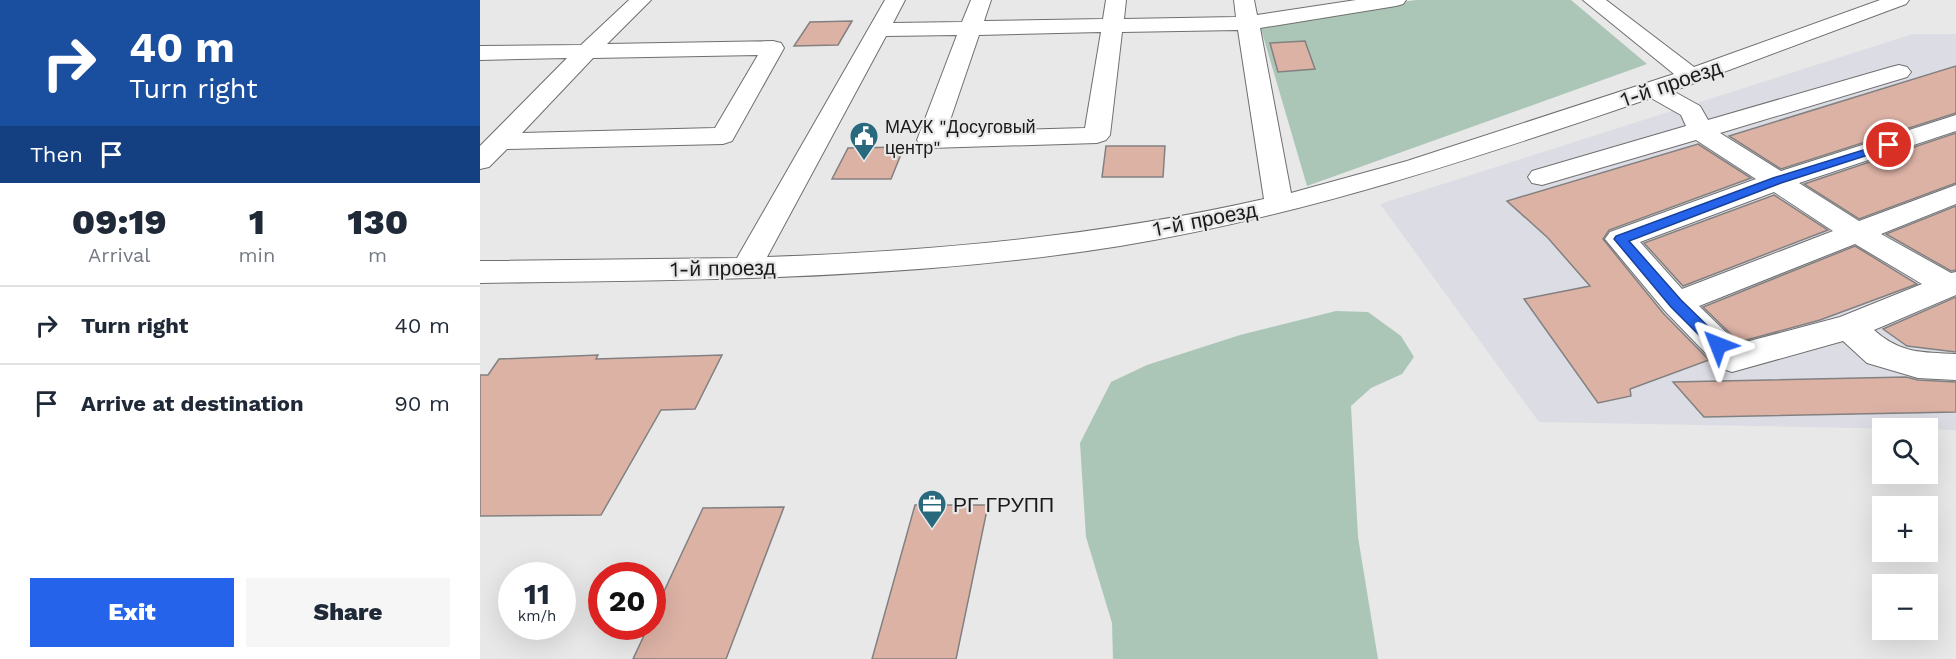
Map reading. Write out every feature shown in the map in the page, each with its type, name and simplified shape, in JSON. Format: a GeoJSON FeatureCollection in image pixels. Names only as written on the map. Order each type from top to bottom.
{"type":"FeatureCollection","features":[{"type":"Feature","properties":{"kind":"street"},"geometry":{"type":"LineString","coordinates":[[480,161],[587,51],[641,0]]}},
{"type":"Feature","properties":{"kind":"street"},"geometry":{"type":"LineString","coordinates":[[746,268],[895,0]]}},
{"type":"Feature","properties":{"kind":"street"},"geometry":{"type":"LineString","coordinates":[[981,0],[930,140],[1097,135],[1116,0]]}},
{"type":"Feature","properties":{"kind":"street"},"geometry":{"type":"LineString","coordinates":[[877,30],[1113,27],[1246,12],[1396,0]]}},
{"type":"Feature","properties":{"kind":"street"},"geometry":{"type":"LineString","coordinates":[[1593,0],[1692,77]]}},
{"type":"Feature","properties":{"kind":"street","name":"1-й проезд"},"geometry":{"type":"LineString","coordinates":[[480,272],[746,268],[933,260],[1038,248],[1168,228],[1279,204],[1381,177],[1692,77],[1885,2]]}},
{"type":"Feature","properties":{"kind":"street"},"geometry":{"type":"LineString","coordinates":[[1246,12],[1279,204]]}},
{"type":"Feature","properties":{"kind":"street"},"geometry":{"type":"LineString","coordinates":[[480,52],[773,48],[723,136],[500,141]]}},
{"type":"Feature","properties":{"kind":"street"},"geometry":{"type":"LineString","coordinates":[[1542,177],[1702,132],[1899,72]]}},
{"type":"Feature","properties":{"kind":"street"},"geometry":{"type":"LineString","coordinates":[[1654,90],[1691,111],[1702,132],[1857,233],[1952,285]]}},
{"type":"Feature","properties":{"kind":"street"},"geometry":{"type":"LineString","coordinates":[[1952,285],[1849,327],[1732,359],[1676,303],[1620,239],[1777,181],[1956,123]]}},
{"type":"Feature","properties":{"kind":"street"},"geometry":{"type":"LineString","coordinates":[[1676,303],[1956,194]]}},
{"type":"Feature","properties":{"kind":"street"},"geometry":{"type":"LineString","coordinates":[[1849,327],[1879,354],[1918,365],[1956,367]]}},
{"type":"Feature","properties":{"kind":"shaded area"},"geometry":{"type":"Polygon","coordinates":[[[1913,34],[1956,34],[1956,430],[1938,430],[1938,418],[1872,418],[1872,428],[1539,422],[1380,204],[1913,34]]]}},
{"type":"Feature","properties":{"kind":"green space"},"geometry":{"type":"Polygon","coordinates":[[[1416,0],[1571,0],[1647,64],[1307,186],[1259,22],[1416,0]]]}},
{"type":"Feature","properties":{"kind":"green space"},"geometry":{"type":"Polygon","coordinates":[[[1336,311],[1368,312],[1401,336],[1414,357],[1402,374],[1371,388],[1351,406],[1358,537],[1378,659],[1113,659],[1112,623],[1086,537],[1080,443],[1111,382],[1147,365],[1240,335],[1336,311]]]}},
{"type":"Feature","properties":{"kind":"building"},"geometry":{"type":"Polygon","coordinates":[[[852,21],[838,45],[794,46],[810,22],[852,21]]]}},
{"type":"Feature","properties":{"kind":"building"},"geometry":{"type":"Polygon","coordinates":[[[1305,41],[1315,69],[1278,72],[1270,43],[1305,41]]]}},
{"type":"Feature","properties":{"kind":"building"},"geometry":{"type":"Polygon","coordinates":[[[1956,66],[1956,113],[1781,169],[1729,136],[1956,66]]]}},
{"type":"Feature","properties":{"kind":"building"},"geometry":{"type":"Polygon","coordinates":[[[1956,133],[1956,183],[1859,219],[1804,184],[1956,133]]]}},
{"type":"Feature","properties":{"kind":"building"},"geometry":{"type":"Polygon","coordinates":[[[1698,144],[1751,178],[1609,230],[1603,239],[1663,313],[1709,360],[1630,389],[1631,396],[1598,403],[1524,299],[1590,286],[1548,238],[1507,201],[1698,144]]]}},
{"type":"Feature","properties":{"kind":"building"},"geometry":{"type":"Polygon","coordinates":[[[1106,146],[1165,146],[1163,177],[1102,177],[1106,146]]]}},
{"type":"Feature","properties":{"kind":"building"},"geometry":{"type":"Polygon","coordinates":[[[904,147],[891,179],[832,179],[848,148],[904,147]]]}},
{"type":"Feature","properties":{"kind":"building"},"geometry":{"type":"Polygon","coordinates":[[[1774,195],[1828,230],[1683,286],[1644,243],[1774,195]]]}},
{"type":"Feature","properties":{"kind":"building"},"geometry":{"type":"Polygon","coordinates":[[[1956,206],[1956,270],[1951,271],[1886,234],[1956,206]]]}},
{"type":"Feature","properties":{"kind":"building"},"geometry":{"type":"Polygon","coordinates":[[[1855,246],[1917,284],[1820,320],[1739,342],[1703,307],[1855,246]]]}},
{"type":"Feature","properties":{"kind":"building"},"geometry":{"type":"Polygon","coordinates":[[[1956,297],[1956,352],[1907,346],[1883,329],[1956,297]]]}},
{"type":"Feature","properties":{"kind":"building"},"geometry":{"type":"Polygon","coordinates":[[[598,355],[596,359],[722,355],[695,409],[661,410],[601,515],[480,516],[480,375],[488,375],[499,359],[598,355]]]}},
{"type":"Feature","properties":{"kind":"building"},"geometry":{"type":"Polygon","coordinates":[[[1906,377],[1956,382],[1956,412],[1704,417],[1673,382],[1906,377]]]}},
{"type":"Feature","properties":{"kind":"building"},"geometry":{"type":"Polygon","coordinates":[[[915,505],[988,505],[956,659],[872,659],[915,505]]]}},
{"type":"Feature","properties":{"kind":"building"},"geometry":{"type":"Polygon","coordinates":[[[784,507],[726,659],[633,659],[642,640],[666,640],[666,587],[703,508],[784,507]]]}},
{"type":"Feature","properties":{"kind":"place","name":"МАУК \"Досуговый центр\""},"geometry":{"type":"Point","coordinates":[864,162]}},
{"type":"Feature","properties":{"kind":"place","name":"РГ ГРУПП"},"geometry":{"type":"Point","coordinates":[932,530]}},
{"type":"Feature","properties":{"kind":"route"},"geometry":{"type":"LineString","coordinates":[[1718,345],[1676,303],[1620,239],[1777,181],[1889,145]]}}]}
